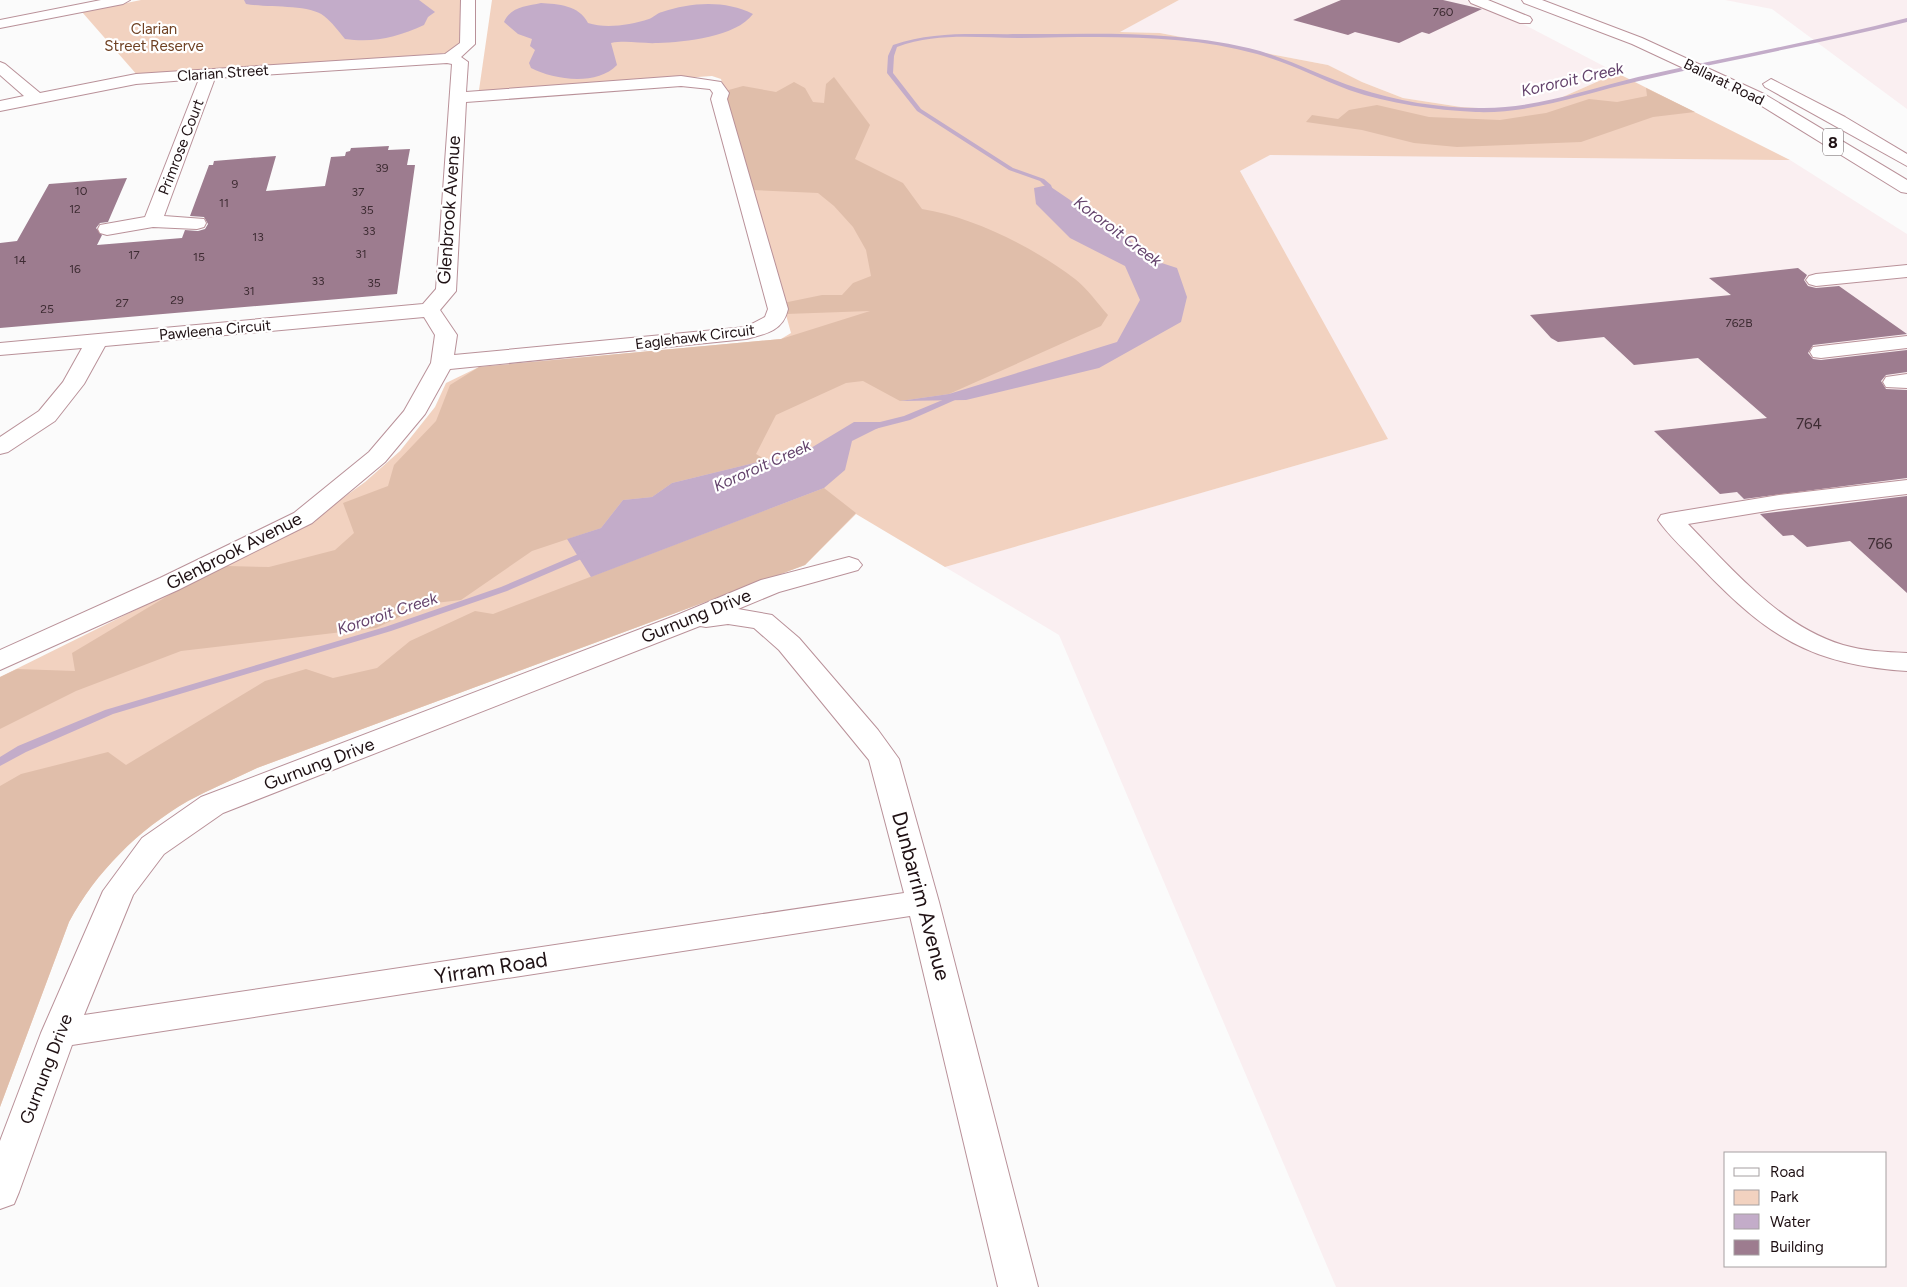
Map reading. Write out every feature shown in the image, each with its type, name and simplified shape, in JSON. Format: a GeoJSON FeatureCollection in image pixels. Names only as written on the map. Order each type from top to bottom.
{"type":"FeatureCollection","features":[{"type":"Feature","properties":{"kind":"main road"},"geometry":{"type":"LineString","coordinates":[[0,24],[123,0]]}},
{"type":"Feature","properties":{"kind":"main road"},"geometry":{"type":"LineString","coordinates":[[448,58],[460,52],[468,44],[468,0]]}},
{"type":"Feature","properties":{"kind":"main road"},"geometry":{"type":"LineString","coordinates":[[1476,0],[1525,20]]}},
{"type":"Feature","properties":{"kind":"main road","name":"Ballarat Road"},"geometry":{"type":"LineString","coordinates":[[1529,0],[1637,41],[1758,97],[1907,188]]}},
{"type":"Feature","properties":{"kind":"main road"},"geometry":{"type":"LineString","coordinates":[[0,34],[46,25],[64,19],[81,8]]}},
{"type":"Feature","properties":{"kind":"main road"},"geometry":{"type":"LineString","coordinates":[[0,12],[57,13]]}},
{"type":"Feature","properties":{"kind":"main road","name":"Clarian Street"},"geometry":{"type":"LineString","coordinates":[[0,106],[119,81],[448,58]]}},
{"type":"Feature","properties":{"kind":"main road","name":"Glenbrook Avenue"},"geometry":{"type":"LineString","coordinates":[[0,661],[169,584],[303,518],[376,458],[414,414],[442,363],[446,335],[430,310],[436,300],[446,291],[460,62],[448,58]]}},
{"type":"Feature","properties":{"kind":"main road"},"geometry":{"type":"LineString","coordinates":[[0,67],[36,98]]}},
{"type":"Feature","properties":{"kind":"main road","name":"Primrose Court"},"geometry":{"type":"LineString","coordinates":[[153,221],[209,74]]}},
{"type":"Feature","properties":{"kind":"main road","name":"Ballarat Road"},"geometry":{"type":"LineString","coordinates":[[1760,79],[1785,91],[1907,161]]}},
{"type":"Feature","properties":{"kind":"main road","name":"Eaglehawk Circuit"},"geometry":{"type":"LineString","coordinates":[[442,363],[723,336],[768,327],[776,319],[778,309],[719,99],[711,92],[700,87],[654,84],[457,98]]}},
{"type":"Feature","properties":{"kind":"main road","name":"Primrose Court"},"geometry":{"type":"LineString","coordinates":[[107,229],[153,221],[197,223]]}},
{"type":"Feature","properties":{"kind":"main road"},"geometry":{"type":"LineString","coordinates":[[1816,280],[1907,271]]}},
{"type":"Feature","properties":{"kind":"main road","name":"Pawleena Circuit"},"geometry":{"type":"LineString","coordinates":[[0,349],[430,310]]}},
{"type":"Feature","properties":{"kind":"main road"},"geometry":{"type":"LineString","coordinates":[[0,447],[47,416],[73,384],[97,341]]}},
{"type":"Feature","properties":{"kind":"main road"},"geometry":{"type":"LineString","coordinates":[[1821,352],[1907,342]]}},
{"type":"Feature","properties":{"kind":"main road"},"geometry":{"type":"LineString","coordinates":[[1907,486],[1779,502],[1670,520],[1756,608],[1782,627],[1810,643],[1849,656],[1907,662]]}},
{"type":"Feature","properties":{"kind":"main road","name":"Gurnung Drive"},"geometry":{"type":"LineString","coordinates":[[0,1192],[59,1033],[119,891],[153,846],[212,805],[687,621],[770,586],[849,566]]}},
{"type":"Feature","properties":{"kind":"main road","name":"Dunbarrim Avenue"},"geometry":{"type":"LineString","coordinates":[[687,621],[728,616],[762,621],[789,644],[868,737],[884,759],[923,902],[1018,1287]]}},
{"type":"Feature","properties":{"kind":"main road","name":"Yirram Road"},"geometry":{"type":"LineString","coordinates":[[59,1033],[923,902]]}},
{"type":"Feature","properties":{"kind":"shaded area"},"geometry":{"type":"Polygon","coordinates":[[[1179,0],[1464,0],[1483,3],[1617,73],[1558,99],[1526,107],[1494,109],[1461,107],[1403,98],[1362,82],[1328,65],[1160,33],[1119,32],[1179,0]]]}},
{"type":"Feature","properties":{"kind":"shaded area"},"geometry":{"type":"Polygon","coordinates":[[[1725,0],[1907,0],[1907,109],[1772,9],[1725,0]]]}},
{"type":"Feature","properties":{"kind":"shaded area"},"geometry":{"type":"Polygon","coordinates":[[[834,77],[870,125],[855,159],[903,183],[922,209],[982,226],[1022,245],[1058,267],[1084,287],[1108,315],[1101,326],[949,394],[900,401],[863,381],[846,383],[776,415],[756,454],[766,460],[672,483],[652,497],[623,500],[601,528],[532,551],[461,600],[427,604],[376,628],[181,651],[76,691],[0,729],[0,677],[17,669],[75,671],[72,653],[206,573],[227,566],[269,567],[335,550],[354,533],[343,503],[388,486],[394,465],[436,421],[450,385],[479,367],[781,339],[870,311],[786,314],[783,303],[822,295],[842,295],[853,283],[871,276],[866,250],[853,227],[834,206],[818,193],[752,190],[725,91],[743,86],[776,92],[794,82],[805,88],[813,102],[824,103],[826,84],[834,77]]]}},
{"type":"Feature","properties":{"kind":"shaded area"},"geometry":{"type":"Polygon","coordinates":[[[1646,88],[1695,112],[1653,117],[1581,142],[1457,147],[1414,143],[1362,130],[1306,122],[1312,115],[1338,119],[1349,110],[1377,105],[1429,117],[1500,120],[1546,113],[1589,99],[1617,102],[1647,96],[1646,88]]]}},
{"type":"Feature","properties":{"kind":"shaded area"},"geometry":{"type":"Polygon","coordinates":[[[1271,154],[1790,160],[1907,234],[1907,1287],[1336,1287],[1059,635],[945,567],[1387,439],[1240,171],[1271,154]]]}},
{"type":"Feature","properties":{"kind":"shaded area"},"geometry":{"type":"Polygon","coordinates":[[[824,488],[856,513],[805,565],[257,768],[188,801],[152,825],[105,869],[69,922],[0,1107],[0,786],[21,774],[108,752],[126,765],[265,681],[306,669],[333,678],[377,668],[410,641],[475,611],[493,614],[824,488]]]}},
{"type":"Feature","properties":{"kind":"green space","name":"Clarian Street Reserve"},"geometry":{"type":"Polygon","coordinates":[[[141,0],[463,0],[459,44],[447,53],[138,76],[82,12],[141,0]]]}},
{"type":"Feature","properties":{"kind":"green space"},"geometry":{"type":"Polygon","coordinates":[[[492,0],[1179,0],[1120,32],[1160,33],[1328,65],[1362,82],[1403,98],[1461,107],[1494,109],[1526,107],[1558,99],[1617,73],[1790,160],[1270,155],[1240,171],[1388,439],[945,567],[856,514],[805,565],[257,768],[213,788],[188,801],[152,825],[105,869],[92,886],[69,922],[0,1107],[0,677],[240,558],[325,511],[365,482],[400,451],[435,407],[446,383],[479,367],[781,339],[791,333],[721,79],[712,76],[487,92],[479,90],[492,0]]]}},
{"type":"Feature","properties":{"kind":"water"},"geometry":{"type":"Polygon","coordinates":[[[244,0],[419,0],[435,12],[428,17],[424,25],[404,33],[386,38],[356,40],[345,39],[330,21],[317,12],[298,8],[246,4],[244,0]]]}},
{"type":"Feature","properties":{"kind":"water"},"geometry":{"type":"Polygon","coordinates":[[[541,3],[574,9],[588,23],[602,26],[634,23],[673,9],[708,4],[731,6],[753,14],[735,28],[709,37],[669,42],[611,43],[617,65],[609,72],[598,76],[575,79],[551,76],[531,68],[529,63],[535,50],[530,46],[532,39],[518,34],[504,22],[510,13],[515,10],[541,3]]]}},
{"type":"Feature","properties":{"kind":"water"},"geometry":{"type":"Polygon","coordinates":[[[1048,185],[1132,242],[1137,255],[1177,268],[1187,297],[1181,322],[1099,368],[966,400],[900,401],[949,394],[1117,342],[1140,300],[1125,266],[1070,238],[1036,204],[1034,188],[1048,185]]]}},
{"type":"Feature","properties":{"kind":"water"},"geometry":{"type":"Polygon","coordinates":[[[854,422],[890,422],[852,441],[845,470],[824,488],[591,577],[567,539],[601,528],[623,500],[652,497],[672,483],[766,460],[796,457],[854,422]]]}},
{"type":"Feature","properties":{"kind":"building"},"geometry":{"type":"Polygon","coordinates":[[[1341,0],[1443,0],[1482,9],[1429,34],[1422,32],[1399,43],[1355,32],[1348,35],[1293,20],[1341,0]]]}},
{"type":"Feature","properties":{"kind":"building"},"geometry":{"type":"Polygon","coordinates":[[[389,146],[388,150],[410,149],[407,165],[415,165],[397,294],[0,328],[0,243],[17,241],[49,184],[127,178],[108,222],[100,223],[96,228],[102,235],[97,245],[182,238],[185,230],[198,231],[205,229],[208,224],[204,217],[190,216],[209,165],[213,165],[214,161],[276,156],[266,191],[325,186],[331,157],[345,156],[346,152],[350,151],[351,148],[389,146]]]}},
{"type":"Feature","properties":{"kind":"building"},"geometry":{"type":"Polygon","coordinates":[[[1798,268],[1807,275],[1804,280],[1808,286],[1816,288],[1839,286],[1907,334],[1813,345],[1808,353],[1813,359],[1821,360],[1907,350],[1907,372],[1886,375],[1881,381],[1886,389],[1907,390],[1907,478],[1744,499],[1737,492],[1720,494],[1654,431],[1767,418],[1698,358],[1634,365],[1604,337],[1558,342],[1551,338],[1530,315],[1731,295],[1709,278],[1798,268]]]}},
{"type":"Feature","properties":{"kind":"building"},"geometry":{"type":"Polygon","coordinates":[[[1907,496],[1907,593],[1850,541],[1807,547],[1793,535],[1783,536],[1760,514],[1907,496]]]}},
{"type":"Feature","properties":{"kind":"waterway","name":"Kororoit Creek"},"geometry":{"type":"LineString","coordinates":[[1052,196],[1048,185],[1042,180],[1011,169],[919,110],[890,73],[891,56],[895,46],[925,37],[940,35],[1137,36],[1197,41],[1256,52],[1292,64],[1353,89],[1384,98],[1432,106],[1480,110],[1540,104],[1638,79],[1807,44],[1907,20]]}},
{"type":"Feature","properties":{"kind":"waterway","name":"Kororoit Creek"},"geometry":{"type":"LineString","coordinates":[[875,426],[907,418],[960,396]]}},
{"type":"Feature","properties":{"kind":"waterway","name":"Kororoit Creek"},"geometry":{"type":"LineString","coordinates":[[0,762],[22,749],[109,712],[388,629],[504,589],[590,552]]}}]}
